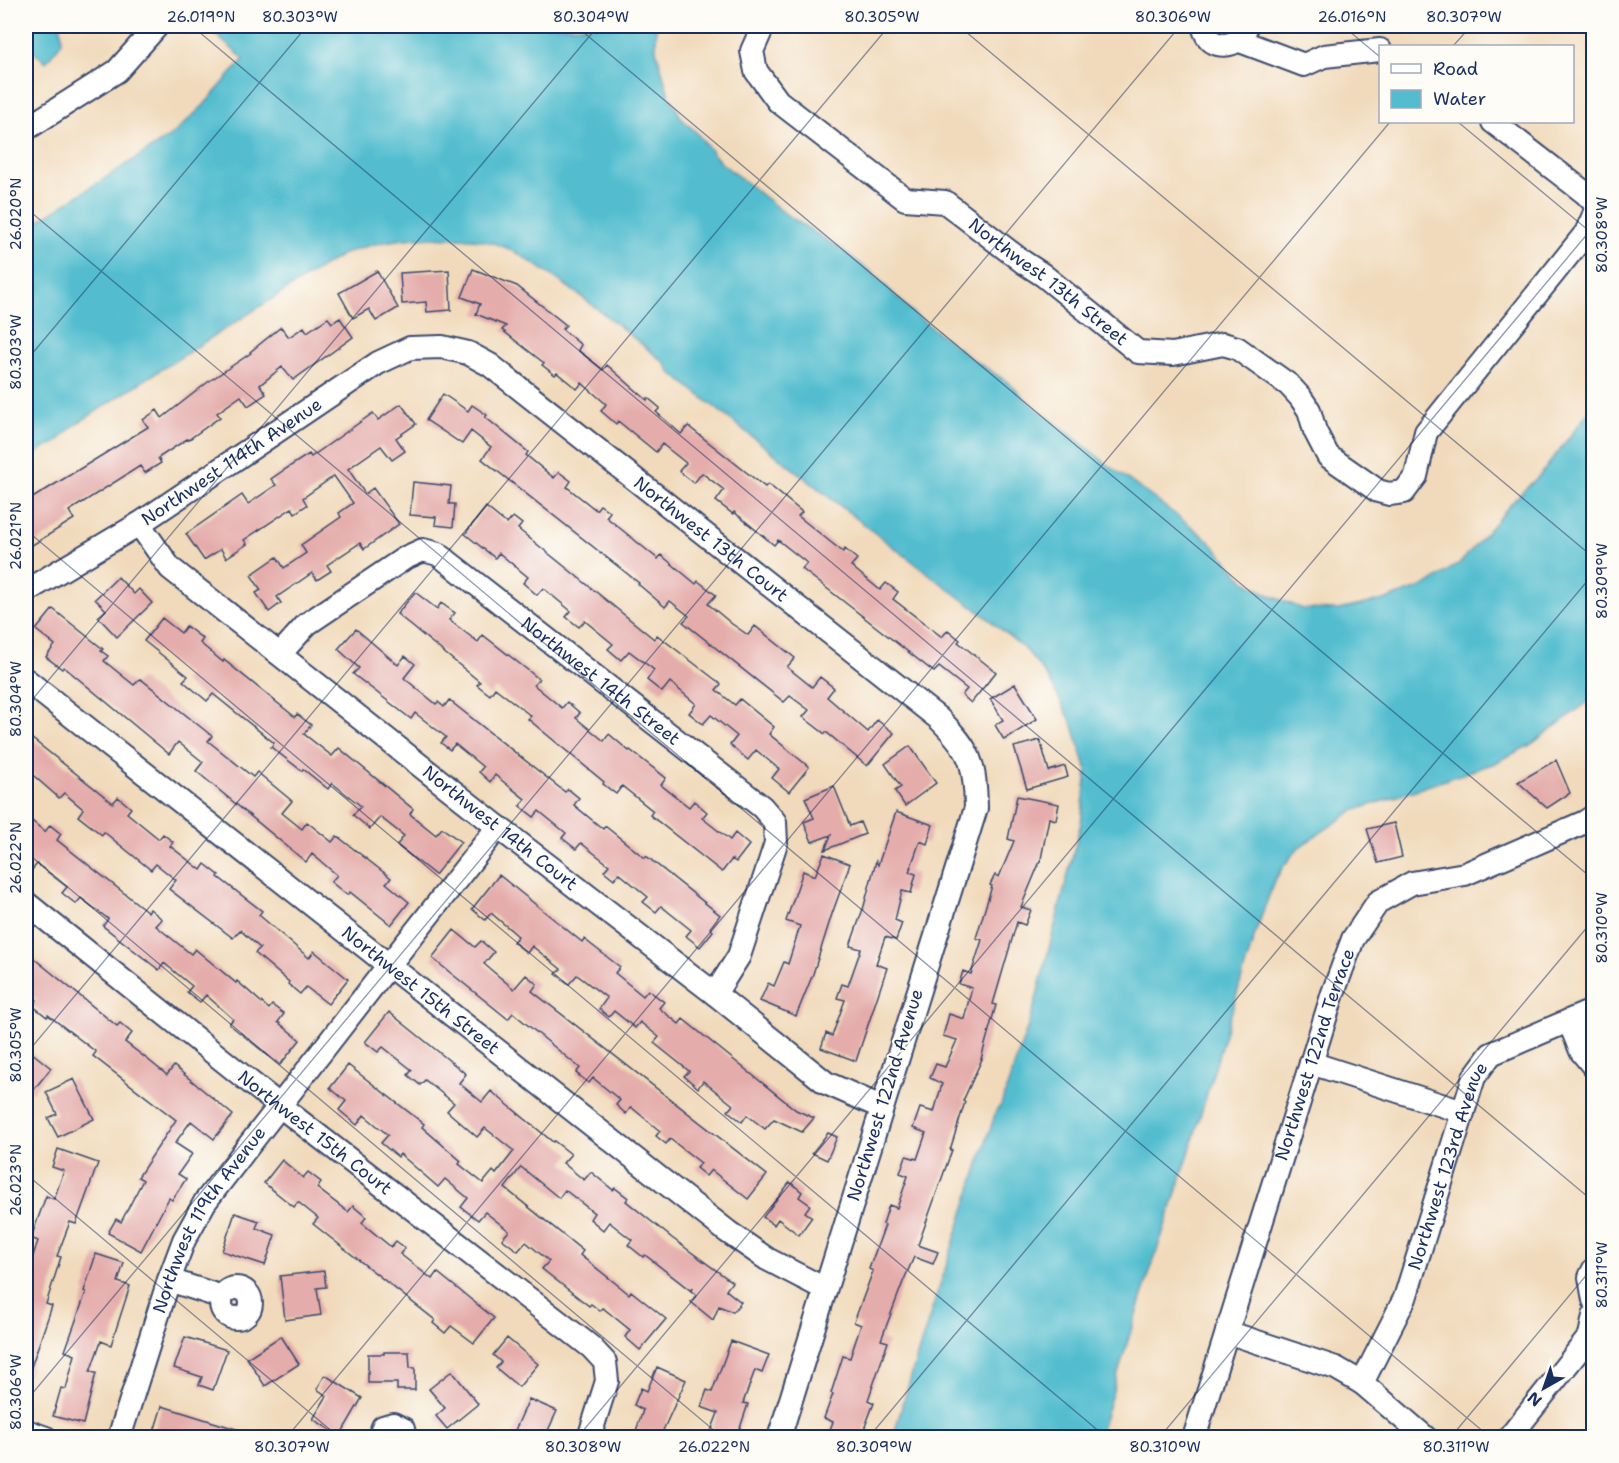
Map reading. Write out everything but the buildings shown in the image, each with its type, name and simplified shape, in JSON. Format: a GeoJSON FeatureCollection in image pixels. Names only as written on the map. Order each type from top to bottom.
{"type":"FeatureCollection","features":[{"type":"Feature","properties":{"kind":"street"},"geometry":{"type":"LineString","coordinates":[[26,129],[117,71],[157,26]]}},
{"type":"Feature","properties":{"kind":"street","name":"Northwest 13th Street"},"geometry":{"type":"LineString","coordinates":[[764,26],[752,51],[756,71],[778,101],[905,199],[945,202],[1043,275],[1138,351],[1173,354],[1224,344],[1237,348],[1288,385],[1300,397],[1309,410],[1315,431],[1328,456],[1378,491],[1389,494],[1404,492],[1416,476],[1426,432],[1586,233],[1593,215]]}},
{"type":"Feature","properties":{"kind":"street"},"geometry":{"type":"LineString","coordinates":[[1203,26],[1207,37],[1215,44],[1243,33],[1304,65],[1324,57],[1379,50]]}},
{"type":"Feature","properties":{"kind":"street"},"geometry":{"type":"LineString","coordinates":[[1494,123],[1585,193],[1593,202]]}},
{"type":"Feature","properties":{"kind":"street","name":"Northwest 114th Avenue"},"geometry":{"type":"LineString","coordinates":[[26,591],[139,524],[378,363],[410,348],[442,347]]}},
{"type":"Feature","properties":{"kind":"street","name":"Northwest 13th Court"},"geometry":{"type":"LineString","coordinates":[[442,347],[468,353],[490,365],[938,718],[956,735],[968,752]]}},
{"type":"Feature","properties":{"kind":"street","name":"Northwest 14th Court"},"geometry":{"type":"LineString","coordinates":[[139,524],[170,568],[498,827],[715,994],[826,1083],[881,1107]]}},
{"type":"Feature","properties":{"kind":"street","name":"Northwest 14th Street"},"geometry":{"type":"LineString","coordinates":[[280,654],[308,624],[405,558],[423,550],[438,554],[762,807],[775,822],[776,843],[740,956],[715,994]]}},
{"type":"Feature","properties":{"kind":"street","name":"Northwest 15th Street"},"geometry":{"type":"LineString","coordinates":[[26,680],[728,1232],[767,1259],[825,1289]]}},
{"type":"Feature","properties":{"kind":"street","name":"Northwest 122nd Avenue"},"geometry":{"type":"LineString","coordinates":[[779,1437],[976,808],[975,775],[968,752]]}},
{"type":"Feature","properties":{"kind":"street","name":"Northwest 122nd Terrace"},"geometry":{"type":"LineString","coordinates":[[1194,1437],[1333,993],[1353,939],[1378,903],[1412,883],[1465,874],[1585,822],[1593,816]]}},
{"type":"Feature","properties":{"kind":"street","name":"Northwest 119th Avenue"},"geometry":{"type":"LineString","coordinates":[[118,1437],[169,1280],[184,1240],[205,1202],[498,827]]}},
{"type":"Feature","properties":{"kind":"street","name":"Northwest 15th Court"},"geometry":{"type":"LineString","coordinates":[[26,903],[280,1106],[591,1347],[605,1362],[607,1381],[589,1437]]}},
{"type":"Feature","properties":{"kind":"street","name":"Northwest 123rd Avenue"},"geometry":{"type":"LineString","coordinates":[[1362,1383],[1405,1298],[1474,1077],[1491,1054],[1593,1010]]}},
{"type":"Feature","properties":{"kind":"street"},"geometry":{"type":"LineString","coordinates":[[1569,1021],[1581,1051],[1593,1066]]}},
{"type":"Feature","properties":{"kind":"street"},"geometry":{"type":"LineString","coordinates":[[1311,1064],[1463,1112]]}},
{"type":"Feature","properties":{"kind":"street"},"geometry":{"type":"LineString","coordinates":[[1593,1269],[1590,1277],[1593,1300]]}},
{"type":"Feature","properties":{"kind":"street"},"geometry":{"type":"LineString","coordinates":[[169,1280],[222,1297]]}},
{"type":"Feature","properties":{"kind":"street"},"geometry":{"type":"LineString","coordinates":[[1509,1437],[1590,1336],[1593,1316]]}},
{"type":"Feature","properties":{"kind":"street"},"geometry":{"type":"LineString","coordinates":[[1227,1332],[1336,1368],[1362,1383],[1426,1437]]}},
{"type":"Feature","properties":{"kind":"street"},"geometry":{"type":"LineString","coordinates":[[379,1437],[383,1427],[393,1424],[403,1429],[405,1437]]}},
{"type":"Feature","properties":{"kind":"street"},"geometry":{"type":"LineString","coordinates":[[26,1431],[46,1437]]}},
{"type":"Feature","properties":{"kind":"water"},"geometry":{"type":"Polygon","coordinates":[[[26,26],[61,26],[62,42],[46,62],[26,46],[26,26]]]}},
{"type":"Feature","properties":{"kind":"water"},"geometry":{"type":"Polygon","coordinates":[[[205,26],[656,26],[656,50],[669,95],[682,119],[720,162],[787,215],[838,247],[874,274],[914,314],[971,358],[1009,383],[1107,464],[1191,526],[1210,542],[1245,581],[1267,594],[1303,609],[1338,610],[1388,599],[1427,585],[1462,561],[1516,498],[1542,473],[1593,406],[1593,698],[1530,745],[1495,763],[1353,811],[1298,848],[1283,867],[1274,882],[1256,931],[1187,1160],[1136,1314],[1099,1437],[893,1437],[996,1111],[1001,1105],[1033,1011],[1081,823],[1087,770],[1072,723],[1048,678],[1027,651],[670,372],[665,363],[589,303],[517,253],[502,246],[475,239],[413,238],[370,245],[341,255],[72,427],[56,443],[45,447],[26,461],[26,229],[172,135],[203,106],[244,59],[205,26]]]}}]}
